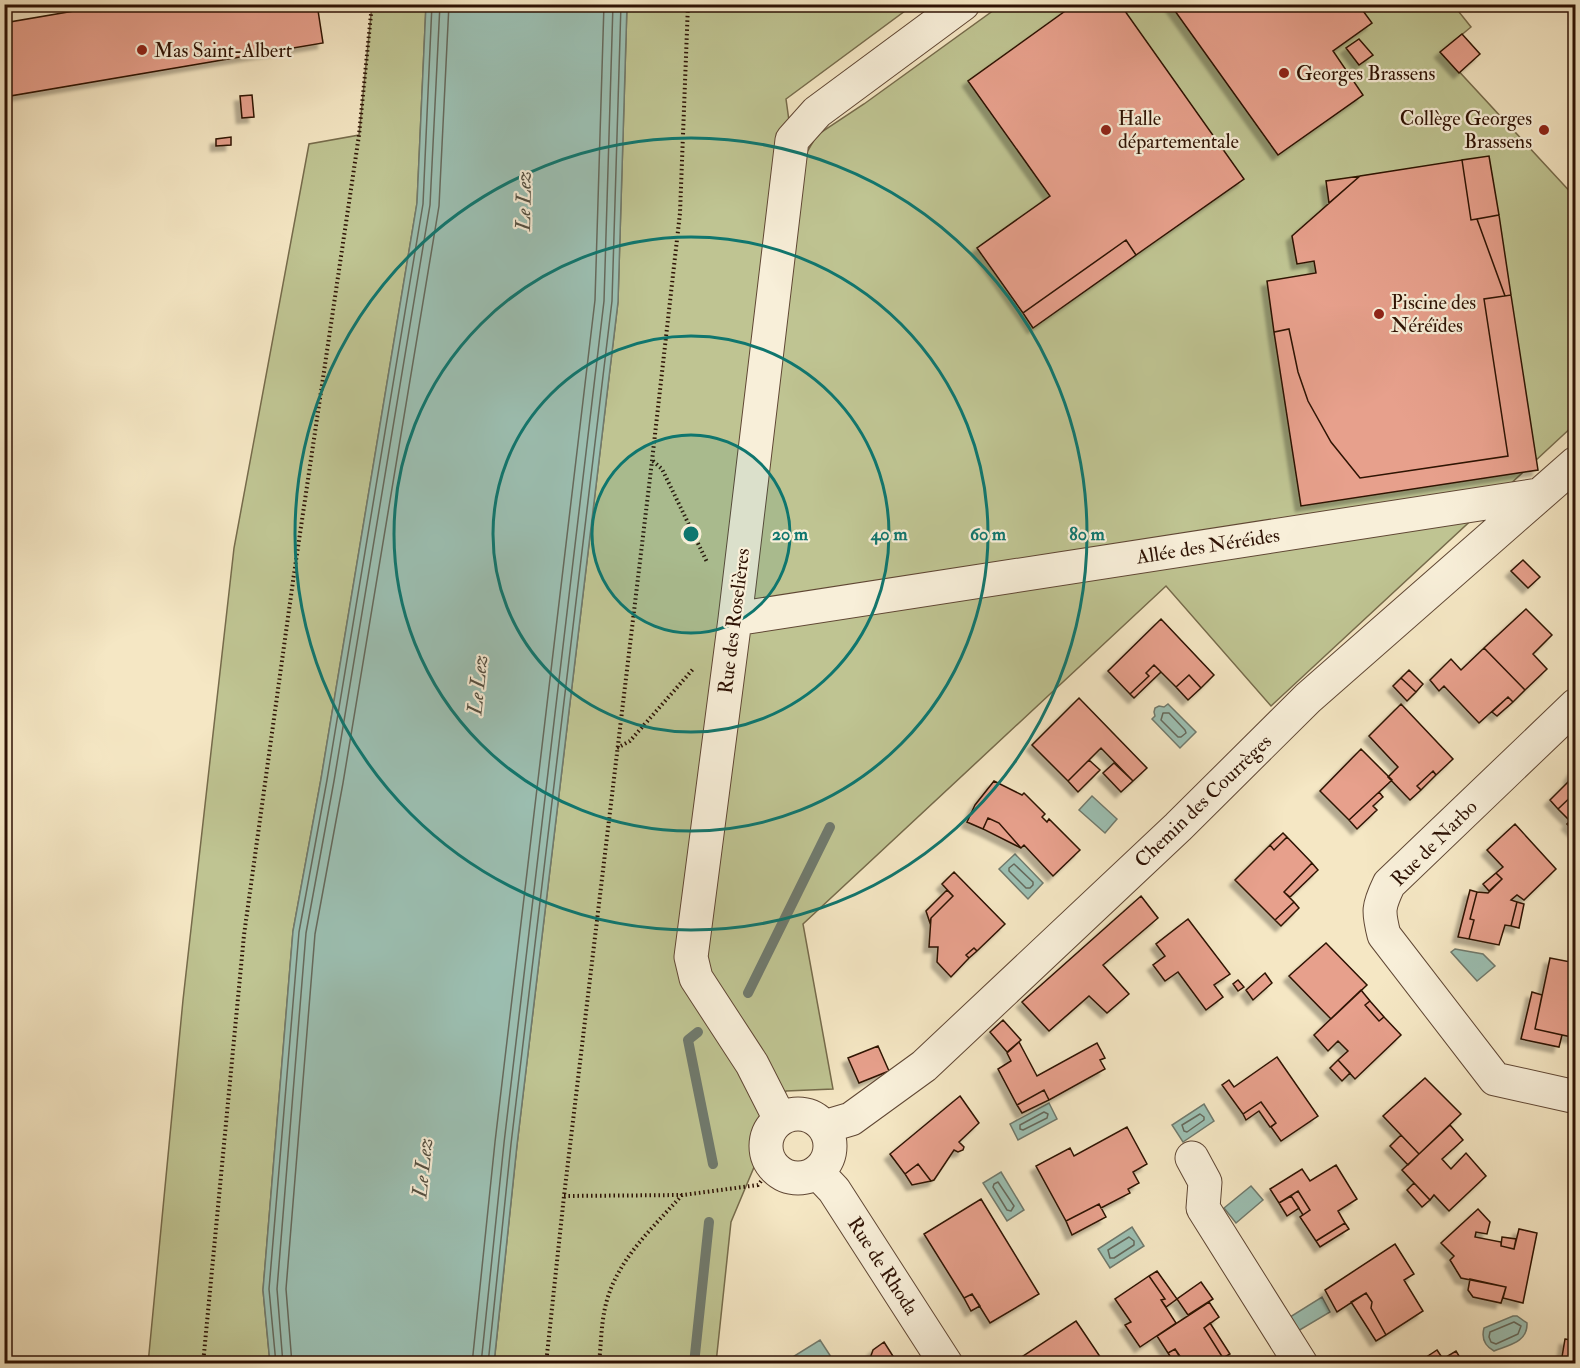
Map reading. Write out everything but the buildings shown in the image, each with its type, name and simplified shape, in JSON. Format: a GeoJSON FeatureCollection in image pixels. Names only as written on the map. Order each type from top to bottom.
{"type":"FeatureCollection","features":[{"type":"Feature","properties":{"kind":"street","name":"Rue des Roselières"},"geometry":{"type":"LineString","coordinates":[[780,1119],[752,1064],[696,978],[691,957],[735,619],[792,140],[817,112],[963,4]]}},
{"type":"Feature","properties":{"kind":"street","name":"Chemin des Courrèges"},"geometry":{"type":"LineString","coordinates":[[824,1127],[851,1119],[924,1066],[1178,827],[1308,698],[1575,463]]}},
{"type":"Feature","properties":{"kind":"street","name":"Allée des Néréides"},"geometry":{"type":"LineString","coordinates":[[735,619],[1538,495]]}},
{"type":"Feature","properties":{"kind":"street","name":"Rue de Narbo"},"geometry":{"type":"LineString","coordinates":[[1575,705],[1389,884],[1379,905],[1384,935],[1495,1078],[1575,1097]]}},
{"type":"Feature","properties":{"kind":"street"},"geometry":{"type":"LineString","coordinates":[[798,1113],[817,1120],[824,1127],[831,1146],[824,1165],[808,1177],[799,1178],[780,1173],[767,1157],[766,1136],[772,1126],[788,1114],[798,1113]]}},
{"type":"Feature","properties":{"kind":"street"},"geometry":{"type":"LineString","coordinates":[[1192,1158],[1205,1182],[1203,1208],[1301,1364]]}},
{"type":"Feature","properties":{"kind":"street","name":"Rue de Rhoda"},"geometry":{"type":"LineString","coordinates":[[817,1172],[834,1190],[946,1364]]}},
{"type":"Feature","properties":{"kind":"path"},"geometry":{"type":"LineString","coordinates":[[203,1364],[244,935],[294,574],[359,135],[372,4]]}},
{"type":"Feature","properties":{"kind":"path"},"geometry":{"type":"LineString","coordinates":[[546,1364],[680,213],[688,4]]}},
{"type":"Feature","properties":{"kind":"path"},"geometry":{"type":"LineString","coordinates":[[652,461],[662,469],[709,566]]}},
{"type":"Feature","properties":{"kind":"path"},"geometry":{"type":"LineString","coordinates":[[617,748],[630,741],[698,663]]}},
{"type":"Feature","properties":{"kind":"path"},"geometry":{"type":"LineString","coordinates":[[564,1196],[683,1195],[758,1185],[773,1166]]}},
{"type":"Feature","properties":{"kind":"path"},"geometry":{"type":"LineString","coordinates":[[599,1364],[605,1308],[619,1270],[634,1248],[683,1195]]}},
{"type":"Feature","properties":{"kind":"green space"},"geometry":{"type":"Polygon","coordinates":[[[372,5],[426,5],[417,203],[321,779],[293,931],[263,1290],[270,1363],[148,1364],[183,1000],[234,548],[309,144],[359,135],[372,5]]]}},
{"type":"Feature","properties":{"kind":"green space"},"geometry":{"type":"Polygon","coordinates":[[[627,5],[913,5],[786,99],[796,171],[817,135],[864,104],[1001,5],[1468,5],[1459,12],[1471,27],[1441,52],[1575,197],[1575,424],[1271,706],[1166,586],[803,924],[833,1089],[786,1091],[731,1222],[716,1363],[494,1364],[517,1145],[618,302],[627,5]]]}},
{"type":"Feature","properties":{"kind":"water","name":"Le Lez"},"geometry":{"type":"Polygon","coordinates":[[[426,5],[627,5],[618,302],[517,1145],[494,1363],[270,1363],[263,1290],[293,931],[321,779],[417,203],[426,5]]]}},
{"type":"Feature","properties":{"kind":"water"},"geometry":{"type":"Polygon","coordinates":[[[1168,704],[1196,732],[1180,748],[1152,719],[1155,716],[1155,708],[1168,704]]]}},
{"type":"Feature","properties":{"kind":"water"},"geometry":{"type":"Polygon","coordinates":[[[1092,796],[1117,819],[1105,833],[1079,810],[1092,796]]]}},
{"type":"Feature","properties":{"kind":"water"},"geometry":{"type":"Polygon","coordinates":[[[1015,854],[1043,883],[1028,899],[999,869],[1015,854]]]}},
{"type":"Feature","properties":{"kind":"water"},"geometry":{"type":"Polygon","coordinates":[[[1455,949],[1483,954],[1495,966],[1477,981],[1451,952],[1455,949]]]}},
{"type":"Feature","properties":{"kind":"water"},"geometry":{"type":"Polygon","coordinates":[[[1049,1103],[1057,1119],[1018,1140],[1010,1124],[1049,1103]]]}},
{"type":"Feature","properties":{"kind":"water"},"geometry":{"type":"Polygon","coordinates":[[[1204,1104],[1214,1121],[1183,1142],[1172,1125],[1204,1104]]]}},
{"type":"Feature","properties":{"kind":"water"},"geometry":{"type":"Polygon","coordinates":[[[1001,1172],[1024,1210],[1007,1221],[983,1183],[1001,1172]]]}},
{"type":"Feature","properties":{"kind":"water"},"geometry":{"type":"Polygon","coordinates":[[[1251,1186],[1263,1200],[1236,1223],[1224,1208],[1251,1186]]]}},
{"type":"Feature","properties":{"kind":"water"},"geometry":{"type":"Polygon","coordinates":[[[1132,1227],[1144,1246],[1110,1268],[1098,1249],[1132,1227]]]}},
{"type":"Feature","properties":{"kind":"water"},"geometry":{"type":"Polygon","coordinates":[[[1322,1297],[1330,1312],[1298,1331],[1290,1317],[1322,1297]]]}},
{"type":"Feature","properties":{"kind":"water"},"geometry":{"type":"Polygon","coordinates":[[[1513,1316],[1527,1323],[1521,1339],[1494,1351],[1488,1347],[1484,1342],[1484,1328],[1513,1316]]]}},
{"type":"Feature","properties":{"kind":"water"},"geometry":{"type":"Polygon","coordinates":[[[820,1340],[835,1363],[783,1363],[820,1340]]]}},
{"type":"Feature","properties":{"kind":"waterway"},"geometry":{"type":"LineString","coordinates":[[748,993],[830,827]]}},
{"type":"Feature","properties":{"kind":"waterway"},"geometry":{"type":"LineString","coordinates":[[698,1032],[688,1040],[713,1164]]}},
{"type":"Feature","properties":{"kind":"waterway"},"geometry":{"type":"LineString","coordinates":[[694,1364],[709,1222]]}},
{"type":"Feature","properties":{"kind":"place","name":"Mas Saint-Albert"},"geometry":{"type":"Point","coordinates":[142,50]}},
{"type":"Feature","properties":{"kind":"place","name":"Georges Brassens"},"geometry":{"type":"Point","coordinates":[1284,73]}},
{"type":"Feature","properties":{"kind":"place","name":"Halle départementale"},"geometry":{"type":"Point","coordinates":[1106,130]}},
{"type":"Feature","properties":{"kind":"place","name":"Collège Georges Brassens"},"geometry":{"type":"Point","coordinates":[1544,130]}},
{"type":"Feature","properties":{"kind":"place","name":"Piscine des Néréïdes"},"geometry":{"type":"Point","coordinates":[1379,314]}}]}
